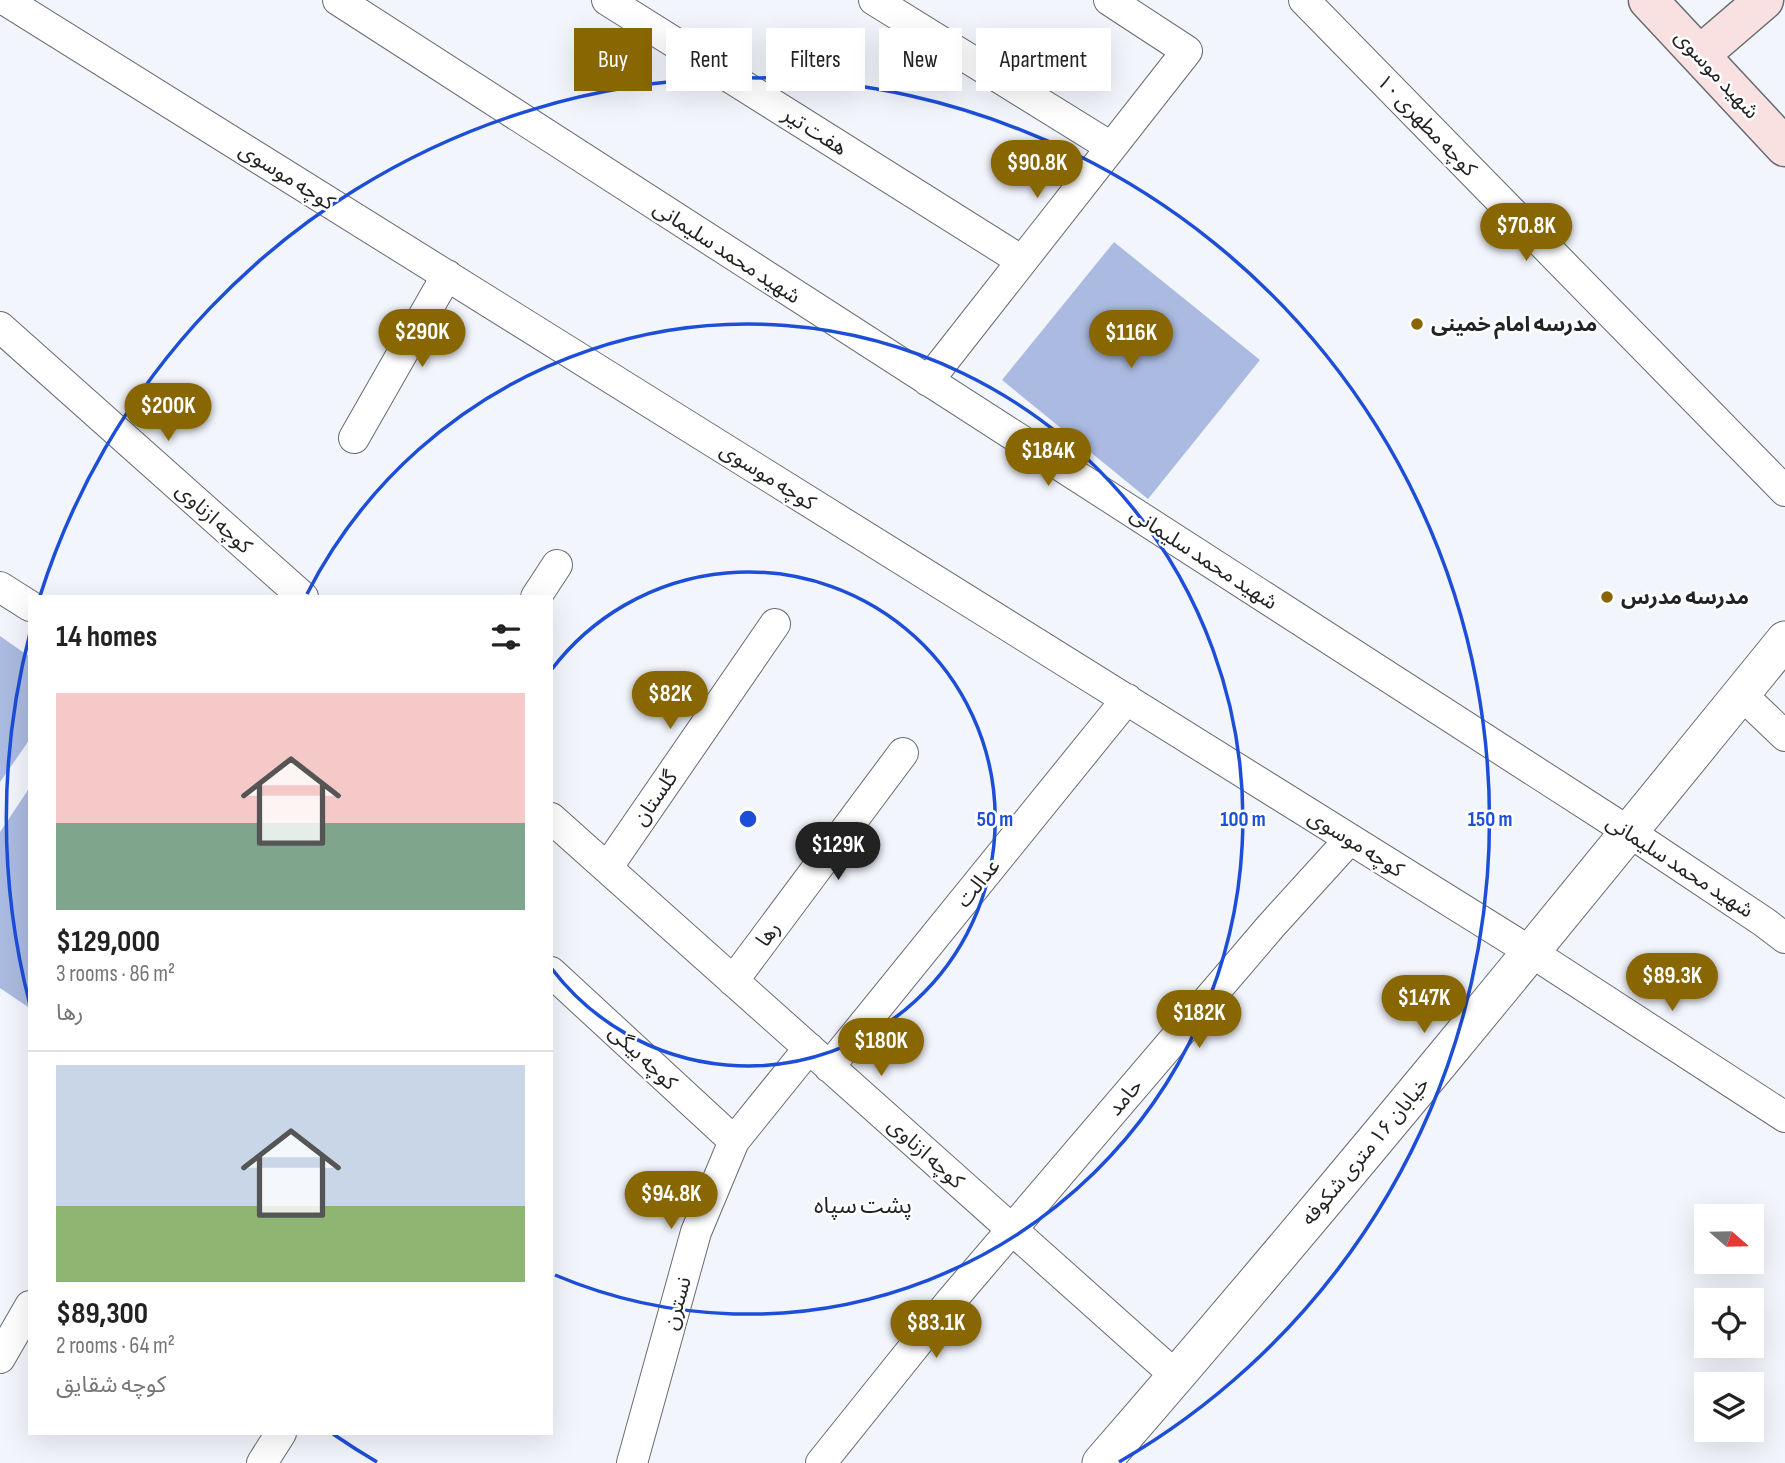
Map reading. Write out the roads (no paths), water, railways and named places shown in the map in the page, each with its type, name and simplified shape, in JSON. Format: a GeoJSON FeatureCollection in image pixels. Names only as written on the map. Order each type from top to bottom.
{"type":"FeatureCollection","features":[{"type":"Feature","properties":{"kind":"main road","name":"شهید موسوی"},"geometry":{"type":"LineString","coordinates":[[1648,0],[1785,147]]}},
{"type":"Feature","properties":{"kind":"main road"},"geometry":{"type":"LineString","coordinates":[[1700,55],[1764,0]]}},
{"type":"Feature","properties":{"kind":"street","name":"کوچه موسوی"},"geometry":{"type":"LineString","coordinates":[[5,0],[1531,952],[1785,1117]]}},
{"type":"Feature","properties":{"kind":"street","name":"شهید محمد سلیمانی"},"geometry":{"type":"LineString","coordinates":[[338,0],[1629,832],[1785,938]]}},
{"type":"Feature","properties":{"kind":"street","name":"هفت تیر"},"geometry":{"type":"LineString","coordinates":[[607,0],[1022,261]]}},
{"type":"Feature","properties":{"kind":"street"},"geometry":{"type":"LineString","coordinates":[[874,0],[1111,147]]}},
{"type":"Feature","properties":{"kind":"street"},"geometry":{"type":"LineString","coordinates":[[928,382],[1187,51],[1109,0]]}},
{"type":"Feature","properties":{"kind":"street","name":"کوچه مطهری ۱۰"},"geometry":{"type":"LineString","coordinates":[[1304,0],[1785,491]]}},
{"type":"Feature","properties":{"kind":"street"},"geometry":{"type":"LineString","coordinates":[[354,438],[447,275]]}},
{"type":"Feature","properties":{"kind":"street","name":"کوچه ازناوی"},"geometry":{"type":"LineString","coordinates":[[0,327],[301,595]]}},
{"type":"Feature","properties":{"kind":"street"},"geometry":{"type":"LineString","coordinates":[[537,595],[557,565]]}},
{"type":"Feature","properties":{"kind":"street"},"geometry":{"type":"LineString","coordinates":[[0,587],[28,605]]}},
{"type":"Feature","properties":{"kind":"street","name":"گلستان"},"geometry":{"type":"LineString","coordinates":[[607,868],[775,624]]}},
{"type":"Feature","properties":{"kind":"street","name":"خیابان ۱۶ متری شکوفه"},"geometry":{"type":"LineString","coordinates":[[1101,1463],[1531,952],[1785,640]]}},
{"type":"Feature","properties":{"kind":"street"},"geometry":{"type":"LineString","coordinates":[[1741,694],[1785,736]]}},
{"type":"Feature","properties":{"kind":"street","name":"عدالت"},"geometry":{"type":"LineString","coordinates":[[819,1057],[1127,699]]}},
{"type":"Feature","properties":{"kind":"street","name":"رها"},"geometry":{"type":"LineString","coordinates":[[733,981],[903,753]]}},
{"type":"Feature","properties":{"kind":"street","name":"کوچه ازناوی"},"geometry":{"type":"LineString","coordinates":[[553,820],[1176,1376]]}},
{"type":"Feature","properties":{"kind":"street","name":"حامد"},"geometry":{"type":"LineString","coordinates":[[821,1463],[950,1302],[1271,926],[1350,839]]}},
{"type":"Feature","properties":{"kind":"street","name":"کوچه بیگی"},"geometry":{"type":"LineString","coordinates":[[554,981],[734,1141]]}},
{"type":"Feature","properties":{"kind":"street","name":"نسترن"},"geometry":{"type":"LineString","coordinates":[[632,1463],[696,1233],[734,1141],[819,1057]]}},
{"type":"Feature","properties":{"kind":"street"},"geometry":{"type":"LineString","coordinates":[[0,1358],[28,1309]]}},
{"type":"Feature","properties":{"kind":"street"},"geometry":{"type":"LineString","coordinates":[[262,1463],[280,1435]]}},
{"type":"Feature","properties":{"kind":"place","name":"مدرسه امام خمینی"},"geometry":{"type":"Point","coordinates":[1417,324]}},
{"type":"Feature","properties":{"kind":"place","name":"مدرسه مدرس"},"geometry":{"type":"Point","coordinates":[1607,597]}},
{"type":"Feature","properties":{"kind":"district","name":"پشت سپاه"},"geometry":{"type":"Point","coordinates":[863,1205]}}]}
